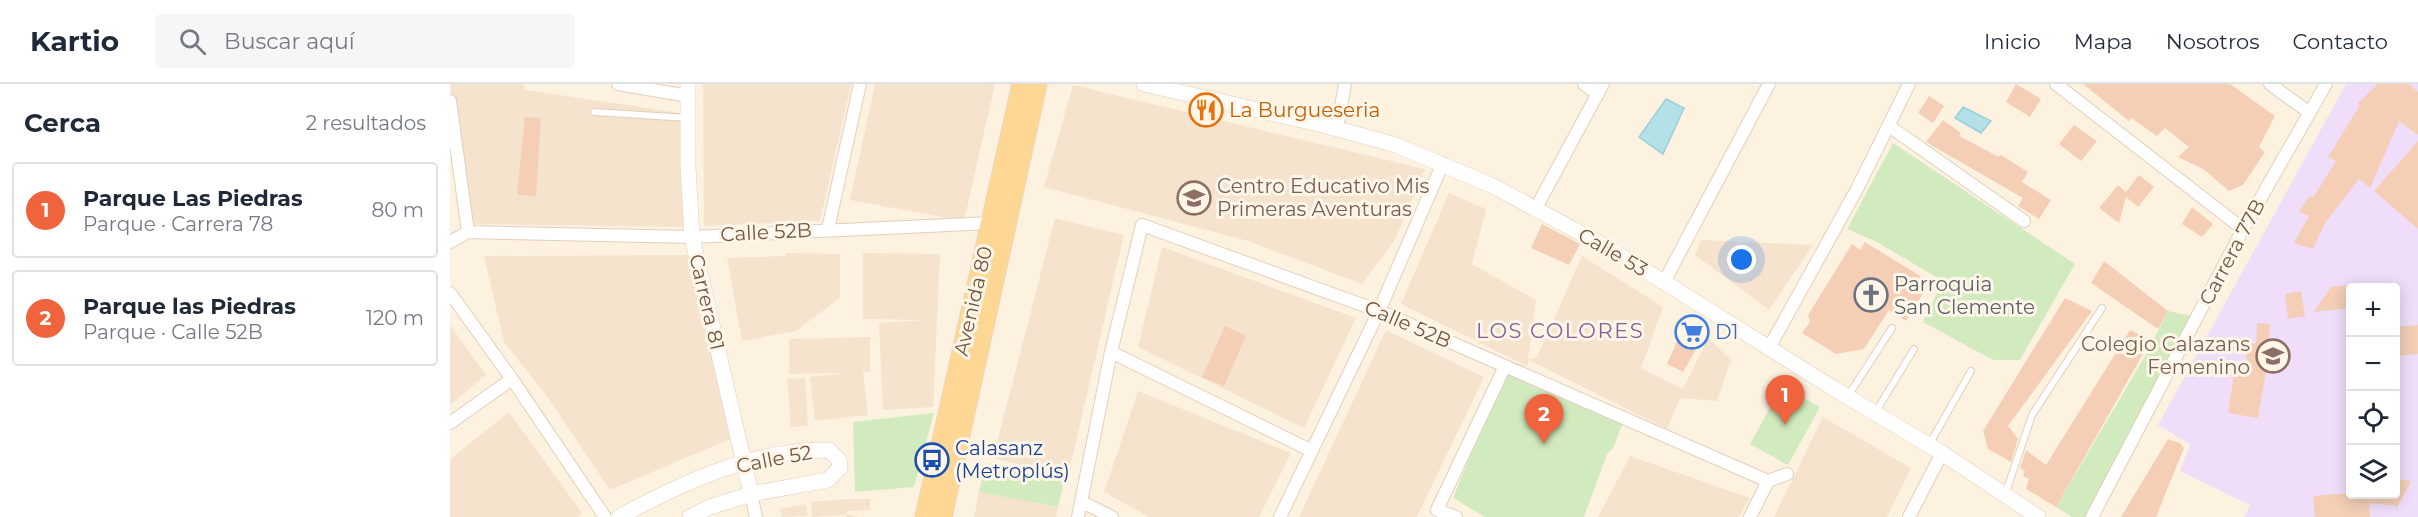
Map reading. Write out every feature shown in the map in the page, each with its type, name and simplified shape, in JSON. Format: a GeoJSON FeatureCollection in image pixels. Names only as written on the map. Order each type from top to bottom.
{"type":"FeatureCollection","features":[{"type":"Feature","properties":{"kind":"main road","name":"Avenida 80"},"geometry":{"type":"LineString","coordinates":[[925,517],[1022,84]]}},
{"type":"Feature","properties":{"kind":"main road","name":"Avenida 80"},"geometry":{"type":"LineString","coordinates":[[942,517],[1037,84]]}},
{"type":"Feature","properties":{"kind":"street"},"geometry":{"type":"LineString","coordinates":[[618,84],[688,90]]}},
{"type":"Feature","properties":{"kind":"street"},"geometry":{"type":"LineString","coordinates":[[828,229],[860,84]]}},
{"type":"Feature","properties":{"kind":"street","name":"Calle 53"},"geometry":{"type":"LineString","coordinates":[[1144,84],[1396,145],[1443,163],[1536,208],[1664,282],[1935,449],[2038,517]]}},
{"type":"Feature","properties":{"kind":"street"},"geometry":{"type":"LineString","coordinates":[[1336,129],[1345,84]]}},
{"type":"Feature","properties":{"kind":"street"},"geometry":{"type":"LineString","coordinates":[[1536,208],[1601,89],[1584,84]]}},
{"type":"Feature","properties":{"kind":"street"},"geometry":{"type":"LineString","coordinates":[[1664,282],[1769,84]]}},
{"type":"Feature","properties":{"kind":"street"},"geometry":{"type":"LineString","coordinates":[[1769,348],[1889,126],[1909,84]]}},
{"type":"Feature","properties":{"kind":"street"},"geometry":{"type":"LineString","coordinates":[[2056,84],[2243,229]]}},
{"type":"Feature","properties":{"kind":"street"},"geometry":{"type":"LineString","coordinates":[[2270,84],[2310,113]]}},
{"type":"Feature","properties":{"kind":"street","name":"Carrera 77B"},"geometry":{"type":"LineString","coordinates":[[2092,517],[2243,229],[2326,84]]}},
{"type":"Feature","properties":{"kind":"street","name":"Carrera 81"},"geometry":{"type":"LineString","coordinates":[[688,90],[692,237],[756,517]]}},
{"type":"Feature","properties":{"kind":"street"},"geometry":{"type":"LineString","coordinates":[[450,101],[468,232],[450,242]]}},
{"type":"Feature","properties":{"kind":"street"},"geometry":{"type":"LineString","coordinates":[[1889,126],[2024,221]]}},
{"type":"Feature","properties":{"kind":"street"},"geometry":{"type":"LineString","coordinates":[[1280,517],[1378,310],[1443,163]]}},
{"type":"Feature","properties":{"kind":"street","name":"Calle 52B"},"geometry":{"type":"LineString","coordinates":[[468,232],[692,237],[991,223]]}},
{"type":"Feature","properties":{"kind":"street","name":"Calle 52B"},"geometry":{"type":"LineString","coordinates":[[1110,352],[1142,225],[1378,310],[1768,481]]}},
{"type":"Feature","properties":{"kind":"street"},"geometry":{"type":"LineString","coordinates":[[450,293],[512,379],[605,517]]}},
{"type":"Feature","properties":{"kind":"street"},"geometry":{"type":"LineString","coordinates":[[1078,517],[1110,352],[1310,450]]}},
{"type":"Feature","properties":{"kind":"street"},"geometry":{"type":"LineString","coordinates":[[1456,517],[1435,513],[1505,366]]}},
{"type":"Feature","properties":{"kind":"street"},"geometry":{"type":"LineString","coordinates":[[450,423],[512,379]]}},
{"type":"Feature","properties":{"kind":"street"},"geometry":{"type":"LineString","coordinates":[[1909,517],[1935,449]]}},
{"type":"Feature","properties":{"kind":"street","name":"Calle 52"},"geometry":{"type":"LineString","coordinates":[[619,517],[687,483],[744,463],[816,450],[830,450],[839,460],[840,468],[828,480],[750,494],[710,507],[690,517]]}},
{"type":"Feature","properties":{"kind":"street"},"geometry":{"type":"LineString","coordinates":[[1750,517],[1768,481],[1787,474]]}},
{"type":"Feature","properties":{"kind":"street"},"geometry":{"type":"LineString","coordinates":[[1082,502],[1112,517]]}},
{"type":"Feature","properties":{"kind":"lane"},"geometry":{"type":"LineString","coordinates":[[594,112],[688,118]]}},
{"type":"Feature","properties":{"kind":"lane"},"geometry":{"type":"LineString","coordinates":[[2005,496],[2032,415],[2102,308]]}},
{"type":"Feature","properties":{"kind":"lane"},"geometry":{"type":"LineString","coordinates":[[1848,397],[1892,328]]}},
{"type":"Feature","properties":{"kind":"lane"},"geometry":{"type":"LineString","coordinates":[[1875,413],[1914,349]]}},
{"type":"Feature","properties":{"kind":"lane"},"geometry":{"type":"LineString","coordinates":[[1935,449],[1971,371]]}},
{"type":"Feature","properties":{"kind":"shaded area"},"geometry":{"type":"Polygon","coordinates":[[[450,84],[523,84],[526,90],[680,113],[684,227],[474,224],[450,84]]]}},
{"type":"Feature","properties":{"kind":"shaded area"},"geometry":{"type":"Polygon","coordinates":[[[703,84],[851,84],[820,221],[704,226],[703,84]]]}},
{"type":"Feature","properties":{"kind":"shaded area"},"geometry":{"type":"Polygon","coordinates":[[[875,84],[995,84],[964,221],[850,200],[875,84]]]}},
{"type":"Feature","properties":{"kind":"shaded area","name":"Colegio Calazans Femenino"},"geometry":{"type":"Polygon","coordinates":[[[2346,84],[2418,84],[2418,517],[2244,517],[2250,505],[2180,471],[2190,444],[2158,425],[2346,84]]]}},
{"type":"Feature","properties":{"kind":"shaded area"},"geometry":{"type":"Polygon","coordinates":[[[1073,85],[1425,169],[1395,240],[1362,284],[1248,241],[1044,187],[1073,85]]]}},
{"type":"Feature","properties":{"kind":"shaded area"},"geometry":{"type":"Polygon","coordinates":[[[1449,193],[1486,209],[1472,264],[1536,300],[1528,360],[1537,357],[1582,256],[1663,307],[1641,368],[1683,389],[1708,338],[1731,360],[1717,401],[1680,398],[1667,429],[1529,360],[1527,366],[1401,304],[1449,193]]]}},
{"type":"Feature","properties":{"kind":"shaded area"},"geometry":{"type":"Polygon","coordinates":[[[1055,218],[1124,235],[1068,476],[993,458],[1055,218]]]}},
{"type":"Feature","properties":{"kind":"shaded area"},"geometry":{"type":"Polygon","coordinates":[[[1701,240],[1813,245],[1769,310],[1695,255],[1701,240]]]}},
{"type":"Feature","properties":{"kind":"shaded area"},"geometry":{"type":"Polygon","coordinates":[[[1162,247],[1356,318],[1304,428],[1138,347],[1162,247]]]}},
{"type":"Feature","properties":{"kind":"shaded area"},"geometry":{"type":"Polygon","coordinates":[[[786,253],[840,254],[840,298],[796,331],[742,341],[727,258],[786,256],[786,253]]]}},
{"type":"Feature","properties":{"kind":"shaded area"},"geometry":{"type":"Polygon","coordinates":[[[863,253],[940,254],[933,407],[883,410],[879,323],[925,320],[863,319],[863,253]]]}},
{"type":"Feature","properties":{"kind":"shaded area"},"geometry":{"type":"Polygon","coordinates":[[[690,255],[730,439],[610,490],[546,395],[504,342],[484,256],[690,255]]]}},
{"type":"Feature","properties":{"kind":"shaded area"},"geometry":{"type":"Polygon","coordinates":[[[450,325],[486,375],[450,405],[450,325]]]}},
{"type":"Feature","properties":{"kind":"shaded area"},"geometry":{"type":"Polygon","coordinates":[[[1386,330],[1484,377],[1417,517],[1299,517],[1386,330]]]}},
{"type":"Feature","properties":{"kind":"shaded area"},"geometry":{"type":"Polygon","coordinates":[[[870,337],[870,372],[863,372],[868,415],[815,421],[810,377],[845,373],[789,374],[789,339],[870,337]]]}},
{"type":"Feature","properties":{"kind":"shaded area"},"geometry":{"type":"Polygon","coordinates":[[[805,378],[808,426],[791,427],[787,379],[805,378]]]}},
{"type":"Feature","properties":{"kind":"shaded area"},"geometry":{"type":"Polygon","coordinates":[[[1138,391],[1291,453],[1259,517],[1149,517],[1104,492],[1138,391]]]}},
{"type":"Feature","properties":{"kind":"shaded area"},"geometry":{"type":"Polygon","coordinates":[[[509,412],[582,513],[578,517],[450,517],[450,459],[509,412]]]}},
{"type":"Feature","properties":{"kind":"shaded area"},"geometry":{"type":"Polygon","coordinates":[[[1823,417],[1911,468],[1887,517],[1774,517],[1823,417]]]}},
{"type":"Feature","properties":{"kind":"shaded area"},"geometry":{"type":"Polygon","coordinates":[[[1630,456],[1750,498],[1739,517],[1598,517],[1630,456]]]}},
{"type":"Feature","properties":{"kind":"shaded area"},"geometry":{"type":"Polygon","coordinates":[[[979,492],[1058,507],[1056,517],[974,517],[979,492]]]}},
{"type":"Feature","properties":{"kind":"shaded area"},"geometry":{"type":"Polygon","coordinates":[[[870,499],[870,510],[847,511],[847,514],[859,517],[846,517],[846,515],[812,517],[811,502],[870,499]]]}},
{"type":"Feature","properties":{"kind":"shaded area"},"geometry":{"type":"Polygon","coordinates":[[[806,504],[808,516],[782,517],[780,509],[806,504]]]}},
{"type":"Feature","properties":{"kind":"green space"},"geometry":{"type":"Polygon","coordinates":[[[1893,143],[2075,264],[2020,360],[1993,360],[1923,322],[1943,281],[1875,241],[1847,229],[1893,143]]]}},
{"type":"Feature","properties":{"kind":"green space"},"geometry":{"type":"Polygon","coordinates":[[[2168,311],[2191,316],[2085,517],[2072,517],[2056,507],[2148,351],[2168,311]]]}},
{"type":"Feature","properties":{"kind":"green space"},"geometry":{"type":"Polygon","coordinates":[[[1503,373],[1624,420],[1613,448],[1607,454],[1584,517],[1485,517],[1453,498],[1503,373]]]}},
{"type":"Feature","properties":{"kind":"green space"},"geometry":{"type":"Polygon","coordinates":[[[1782,386],[1820,407],[1788,465],[1750,444],[1782,386]]]}},
{"type":"Feature","properties":{"kind":"green space"},"geometry":{"type":"Polygon","coordinates":[[[934,413],[914,487],[855,492],[853,422],[934,413]]]}},
{"type":"Feature","properties":{"kind":"green space"},"geometry":{"type":"Polygon","coordinates":[[[986,463],[1064,481],[1058,507],[979,492],[986,463]]]}},
{"type":"Feature","properties":{"kind":"water"},"geometry":{"type":"Polygon","coordinates":[[[1666,99],[1684,108],[1663,154],[1639,137],[1666,99]]]}},
{"type":"Feature","properties":{"kind":"water"},"geometry":{"type":"Polygon","coordinates":[[[1963,107],[1991,121],[1981,133],[1955,118],[1963,107]]]}},
{"type":"Feature","properties":{"kind":"building"},"geometry":{"type":"Polygon","coordinates":[[[2016,84],[2041,99],[2030,117],[2006,102],[2016,84]]]}},
{"type":"Feature","properties":{"kind":"building"},"geometry":{"type":"Polygon","coordinates":[[[2083,84],[2230,84],[2275,116],[2259,147],[2265,152],[2243,185],[2229,191],[2203,169],[2178,157],[2189,147],[2165,128],[2157,136],[2131,118],[2129,121],[2083,84]]]}},
{"type":"Feature","properties":{"kind":"building"},"geometry":{"type":"Polygon","coordinates":[[[2378,84],[2409,84],[2418,92],[2418,135],[2399,121],[2370,188],[2359,179],[2325,223],[2313,249],[2294,243],[2309,216],[2299,212],[2309,196],[2313,198],[2336,161],[2328,157],[2360,105],[2357,104],[2378,84]]]}},
{"type":"Feature","properties":{"kind":"building"},"geometry":{"type":"Polygon","coordinates":[[[1929,96],[1944,106],[1933,123],[1918,113],[1929,96]]]}},
{"type":"Feature","properties":{"kind":"building"},"geometry":{"type":"Polygon","coordinates":[[[525,117],[541,118],[536,197],[517,194],[525,117]]]}},
{"type":"Feature","properties":{"kind":"building"},"geometry":{"type":"Polygon","coordinates":[[[1943,120],[1961,133],[1959,136],[1999,157],[2001,155],[2028,172],[2022,182],[2051,200],[2039,219],[2018,206],[2023,198],[1926,142],[1943,120]]]}},
{"type":"Feature","properties":{"kind":"building"},"geometry":{"type":"Polygon","coordinates":[[[2074,125],[2097,141],[2081,161],[2059,144],[2074,125]]]}},
{"type":"Feature","properties":{"kind":"building"},"geometry":{"type":"Polygon","coordinates":[[[2418,141],[2418,229],[2374,191],[2418,141]]]}},
{"type":"Feature","properties":{"kind":"building"},"geometry":{"type":"Polygon","coordinates":[[[2139,175],[2154,187],[2138,207],[2126,197],[2119,223],[2099,208],[2118,185],[2126,192],[2139,175]]]}},
{"type":"Feature","properties":{"kind":"building"},"geometry":{"type":"Polygon","coordinates":[[[2192,207],[2213,224],[2202,237],[2182,224],[2192,207]]]}},
{"type":"Feature","properties":{"kind":"building"},"geometry":{"type":"Polygon","coordinates":[[[1542,224],[1580,244],[1569,265],[1531,248],[1542,224]]]}},
{"type":"Feature","properties":{"kind":"building","name":"Parroquia San Clemente"},"geometry":{"type":"Polygon","coordinates":[[[1865,242],[1930,282],[1906,321],[1889,310],[1864,349],[1836,354],[1802,333],[1810,322],[1808,315],[1852,244],[1860,250],[1865,242]]]}},
{"type":"Feature","properties":{"kind":"building"},"geometry":{"type":"Polygon","coordinates":[[[2104,261],[2168,311],[2158,329],[2091,283],[2104,261]]]}},
{"type":"Feature","properties":{"kind":"building"},"geometry":{"type":"Polygon","coordinates":[[[2346,285],[2346,308],[2314,312],[2331,287],[2346,285]]]}},
{"type":"Feature","properties":{"kind":"building"},"geometry":{"type":"Polygon","coordinates":[[[2301,291],[2305,316],[2288,319],[2285,294],[2301,291]]]}},
{"type":"Feature","properties":{"kind":"building"},"geometry":{"type":"Polygon","coordinates":[[[2065,298],[2092,311],[2008,426],[2018,439],[2011,462],[1988,449],[1983,431],[2065,298]]]}},
{"type":"Feature","properties":{"kind":"building"},"geometry":{"type":"Polygon","coordinates":[[[1685,323],[1705,334],[1683,372],[1667,364],[1685,323]]]}},
{"type":"Feature","properties":{"kind":"building"},"geometry":{"type":"Polygon","coordinates":[[[2257,323],[2270,324],[2267,366],[2258,418],[2228,413],[2235,368],[2250,370],[2243,346],[2256,343],[2257,323]]]}},
{"type":"Feature","properties":{"kind":"building"},"geometry":{"type":"Polygon","coordinates":[[[2418,325],[2418,354],[2400,356],[2400,327],[2418,325]]]}},
{"type":"Feature","properties":{"kind":"building"},"geometry":{"type":"Polygon","coordinates":[[[1225,326],[1246,336],[1224,386],[1202,377],[1225,326]]]}},
{"type":"Feature","properties":{"kind":"building"},"geometry":{"type":"Polygon","coordinates":[[[2130,330],[2151,340],[2056,507],[2026,489],[2029,479],[2023,476],[2025,471],[2020,468],[2026,450],[2046,465],[2130,330]]]}},
{"type":"Feature","properties":{"kind":"building"},"geometry":{"type":"Polygon","coordinates":[[[2168,439],[2180,443],[2184,448],[2156,517],[2121,517],[2168,439]]]}},
{"type":"Feature","properties":{"kind":"building"},"geometry":{"type":"Polygon","coordinates":[[[2400,480],[2411,481],[2396,510],[2396,506],[2369,503],[2370,517],[2315,517],[2313,496],[2346,493],[2346,499],[2400,499],[2400,480]]]}},
{"type":"Feature","properties":{"kind":"place","name":"La Burgueseria"},"geometry":{"type":"Point","coordinates":[1206,110]}},
{"type":"Feature","properties":{"kind":"place","name":"Centro Educativo Mis Primeras Aventuras"},"geometry":{"type":"Point","coordinates":[1194,198]}},
{"type":"Feature","properties":{"kind":"place","name":"Parroquia San Clemente"},"geometry":{"type":"Point","coordinates":[1871,295]}},
{"type":"Feature","properties":{"kind":"place","name":"D1"},"geometry":{"type":"Point","coordinates":[1692,332]}},
{"type":"Feature","properties":{"kind":"place","name":"Colegio Calazans Femenino"},"geometry":{"type":"Point","coordinates":[2273,356]}},
{"type":"Feature","properties":{"kind":"place","name":"Parque Las Piedras"},"geometry":{"type":"Point","coordinates":[1785,425]}},
{"type":"Feature","properties":{"kind":"place","name":"Parque las Piedras"},"geometry":{"type":"Point","coordinates":[1544,444]}},
{"type":"Feature","properties":{"kind":"place","name":"Calasanz (Metroplús)"},"geometry":{"type":"Point","coordinates":[932,460]}},
{"type":"Feature","properties":{"kind":"district","name":"LOS COLORES"},"geometry":{"type":"Point","coordinates":[1560,331]}}]}
